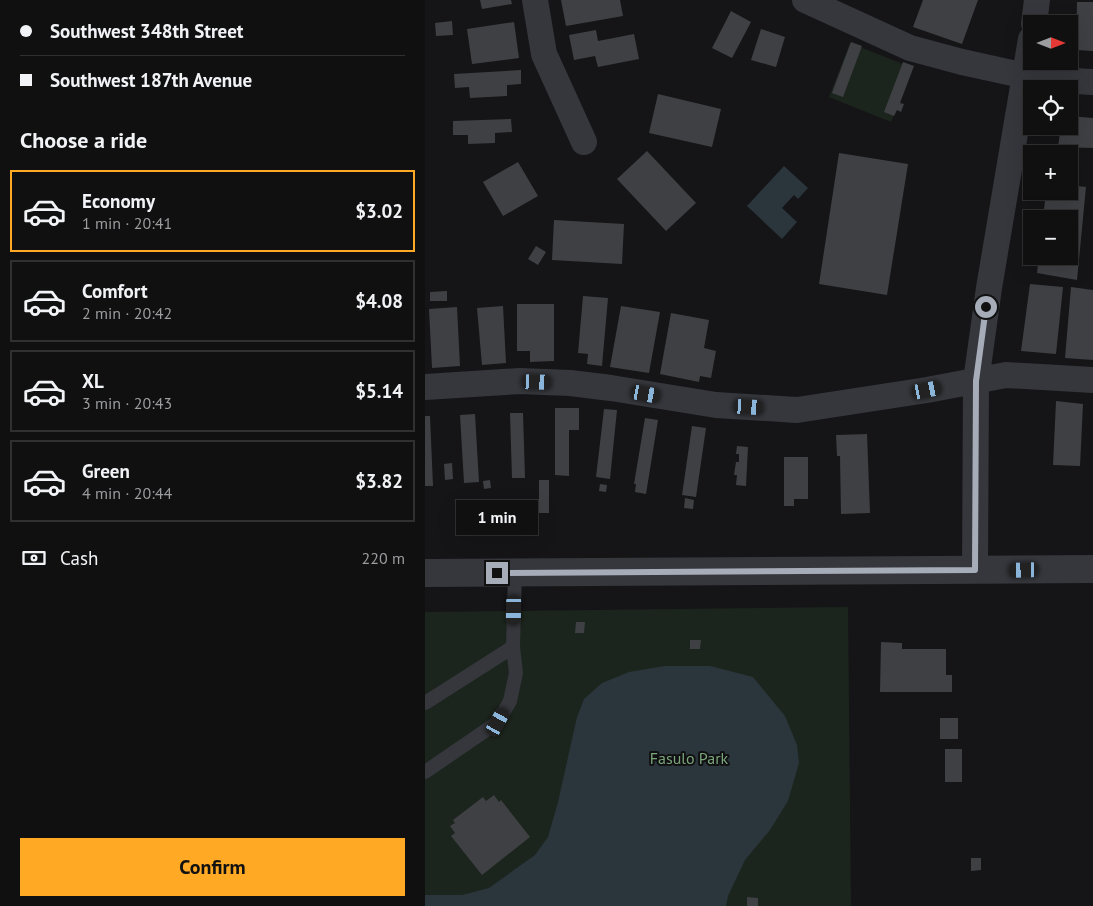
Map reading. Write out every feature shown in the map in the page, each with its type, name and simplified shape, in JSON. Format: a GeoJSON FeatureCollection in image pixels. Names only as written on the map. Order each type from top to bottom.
{"type":"FeatureCollection","features":[{"type":"Feature","properties":{"kind":"street"},"geometry":{"type":"LineString","coordinates":[[535,0],[543,54],[584,142]]}},
{"type":"Feature","properties":{"kind":"street"},"geometry":{"type":"LineString","coordinates":[[805,0],[910,48],[1025,76],[1093,82]]}},
{"type":"Feature","properties":{"kind":"street"},"geometry":{"type":"LineString","coordinates":[[1035,15],[1037,0]]}},
{"type":"Feature","properties":{"kind":"street"},"geometry":{"type":"LineString","coordinates":[[975,570],[976,381],[989,288],[1026,70]]}},
{"type":"Feature","properties":{"kind":"street"},"geometry":{"type":"LineString","coordinates":[[425,387],[520,381],[570,383],[716,405],[797,410],[927,390],[1006,375],[1093,380]]}},
{"type":"Feature","properties":{"kind":"street"},"geometry":{"type":"LineString","coordinates":[[425,573],[1093,569]]}},
{"type":"Feature","properties":{"kind":"lane"},"geometry":{"type":"LineString","coordinates":[[425,772],[498,722],[510,701],[516,672],[513,647],[515,573]]}},
{"type":"Feature","properties":{"kind":"lane"},"geometry":{"type":"LineString","coordinates":[[425,703],[513,647]]}},
{"type":"Feature","properties":{"kind":"green space"},"geometry":{"type":"Polygon","coordinates":[[[850,43],[913,68],[891,122],[829,97],[850,43]]]}},
{"type":"Feature","properties":{"kind":"green space","name":"Fasulo Park"},"geometry":{"type":"Polygon","coordinates":[[[848,607],[851,906],[425,906],[425,612],[848,607]]]}},
{"type":"Feature","properties":{"kind":"shaded area"},"geometry":{"type":"Polygon","coordinates":[[[784,166],[808,188],[798,199],[794,195],[782,208],[797,222],[782,239],[747,206],[784,166]]]}},
{"type":"Feature","properties":{"kind":"shaded area"},"geometry":{"type":"Polygon","coordinates":[[[665,666],[710,666],[753,677],[785,716],[797,745],[799,763],[788,801],[770,830],[745,860],[728,896],[726,906],[425,906],[425,895],[462,895],[489,888],[535,855],[548,837],[577,717],[584,699],[602,683],[629,672],[665,666]]]}},
{"type":"Feature","properties":{"kind":"building"},"geometry":{"type":"Polygon","coordinates":[[[480,0],[511,0],[512,4],[482,9],[480,0]]]}},
{"type":"Feature","properties":{"kind":"building"},"geometry":{"type":"Polygon","coordinates":[[[561,0],[620,0],[623,16],[566,26],[561,0]]]}},
{"type":"Feature","properties":{"kind":"building"},"geometry":{"type":"Polygon","coordinates":[[[923,0],[978,0],[962,44],[913,27],[923,0]]]}},
{"type":"Feature","properties":{"kind":"building"},"geometry":{"type":"Polygon","coordinates":[[[1077,2],[1093,2],[1093,51],[1078,50],[1077,2]]]}},
{"type":"Feature","properties":{"kind":"building"},"geometry":{"type":"Polygon","coordinates":[[[731,11],[751,22],[732,58],[712,48],[731,11]]]}},
{"type":"Feature","properties":{"kind":"building"},"geometry":{"type":"Polygon","coordinates":[[[452,21],[453,35],[436,36],[435,23],[452,21]]]}},
{"type":"Feature","properties":{"kind":"building"},"geometry":{"type":"Polygon","coordinates":[[[514,22],[519,58],[472,64],[467,29],[514,22]]]}},
{"type":"Feature","properties":{"kind":"building"},"geometry":{"type":"Polygon","coordinates":[[[761,29],[785,37],[776,67],[751,60],[761,29]]]}},
{"type":"Feature","properties":{"kind":"building"},"geometry":{"type":"Polygon","coordinates":[[[596,30],[598,41],[634,34],[639,59],[598,67],[595,56],[574,60],[569,35],[596,30]]]}},
{"type":"Feature","properties":{"kind":"building"},"geometry":{"type":"Polygon","coordinates":[[[851,42],[862,46],[843,97],[832,93],[851,42]]]}},
{"type":"Feature","properties":{"kind":"building"},"geometry":{"type":"Polygon","coordinates":[[[903,62],[914,66],[900,103],[904,104],[901,112],[897,110],[894,116],[884,112],[903,62]]]}},
{"type":"Feature","properties":{"kind":"building"},"geometry":{"type":"Polygon","coordinates":[[[521,70],[521,84],[507,85],[507,96],[470,98],[469,87],[455,88],[454,74],[521,70]]]}},
{"type":"Feature","properties":{"kind":"building"},"geometry":{"type":"Polygon","coordinates":[[[658,94],[721,109],[712,147],[649,133],[658,94]]]}},
{"type":"Feature","properties":{"kind":"building"},"geometry":{"type":"Polygon","coordinates":[[[1078,117],[1093,118],[1093,148],[1078,148],[1078,145],[1058,145],[1060,135],[1078,135],[1078,117]]]}},
{"type":"Feature","properties":{"kind":"building"},"geometry":{"type":"Polygon","coordinates":[[[511,119],[512,132],[495,133],[495,143],[468,144],[468,135],[453,135],[453,121],[511,119]]]}},
{"type":"Feature","properties":{"kind":"building"},"geometry":{"type":"Polygon","coordinates":[[[647,151],[696,203],[666,231],[617,179],[647,151]]]}},
{"type":"Feature","properties":{"kind":"building"},"geometry":{"type":"Polygon","coordinates":[[[839,153],[908,164],[887,295],[819,284],[839,153]]]}},
{"type":"Feature","properties":{"kind":"building"},"geometry":{"type":"Polygon","coordinates":[[[518,162],[538,196],[503,216],[483,182],[518,162]]]}},
{"type":"Feature","properties":{"kind":"building"},"geometry":{"type":"Polygon","coordinates":[[[1078,186],[1086,187],[1077,280],[1037,273],[1038,265],[1078,265],[1078,210],[1044,210],[1045,200],[1078,200],[1078,186]]]}},
{"type":"Feature","properties":{"kind":"building"},"geometry":{"type":"Polygon","coordinates":[[[554,220],[624,224],[622,264],[552,260],[554,220]]]}},
{"type":"Feature","properties":{"kind":"building"},"geometry":{"type":"Polygon","coordinates":[[[536,246],[546,252],[538,265],[528,259],[536,246]]]}},
{"type":"Feature","properties":{"kind":"building"},"geometry":{"type":"Polygon","coordinates":[[[1030,284],[1063,287],[1056,354],[1021,351],[1030,284]]]}},
{"type":"Feature","properties":{"kind":"building"},"geometry":{"type":"Polygon","coordinates":[[[1071,287],[1093,290],[1093,360],[1065,358],[1071,287]]]}},
{"type":"Feature","properties":{"kind":"building"},"geometry":{"type":"Polygon","coordinates":[[[447,291],[447,301],[430,301],[430,292],[447,291]]]}},
{"type":"Feature","properties":{"kind":"building"},"geometry":{"type":"Polygon","coordinates":[[[583,296],[608,298],[602,366],[587,364],[588,354],[578,353],[583,296]]]}},
{"type":"Feature","properties":{"kind":"building"},"geometry":{"type":"Polygon","coordinates":[[[517,304],[554,304],[554,361],[530,362],[530,351],[517,351],[517,304]]]}},
{"type":"Feature","properties":{"kind":"building"},"geometry":{"type":"Polygon","coordinates":[[[503,306],[506,363],[482,365],[477,308],[503,306]]]}},
{"type":"Feature","properties":{"kind":"building"},"geometry":{"type":"Polygon","coordinates":[[[621,306],[660,312],[649,373],[610,367],[621,306]]]}},
{"type":"Feature","properties":{"kind":"building"},"geometry":{"type":"Polygon","coordinates":[[[457,307],[460,366],[432,368],[429,309],[457,307]]]}},
{"type":"Feature","properties":{"kind":"building"},"geometry":{"type":"Polygon","coordinates":[[[671,313],[709,320],[704,348],[716,351],[711,378],[700,376],[699,382],[660,374],[671,313]]]}},
{"type":"Feature","properties":{"kind":"building"},"geometry":{"type":"Polygon","coordinates":[[[1056,401],[1083,404],[1080,466],[1053,465],[1056,401]]]}},
{"type":"Feature","properties":{"kind":"building"},"geometry":{"type":"Polygon","coordinates":[[[555,408],[579,408],[579,430],[569,430],[569,476],[555,475],[555,408]]]}},
{"type":"Feature","properties":{"kind":"building"},"geometry":{"type":"Polygon","coordinates":[[[604,409],[617,410],[610,479],[596,477],[604,409]]]}},
{"type":"Feature","properties":{"kind":"building"},"geometry":{"type":"Polygon","coordinates":[[[510,413],[523,413],[525,478],[512,478],[510,413]]]}},
{"type":"Feature","properties":{"kind":"building"},"geometry":{"type":"Polygon","coordinates":[[[475,414],[479,482],[464,483],[460,415],[475,414]]]}},
{"type":"Feature","properties":{"kind":"building"},"geometry":{"type":"Polygon","coordinates":[[[425,416],[430,416],[433,486],[425,486],[425,416]]]}},
{"type":"Feature","properties":{"kind":"building"},"geometry":{"type":"Polygon","coordinates":[[[645,418],[658,420],[646,494],[635,492],[636,484],[634,484],[645,418]]]}},
{"type":"Feature","properties":{"kind":"building"},"geometry":{"type":"Polygon","coordinates":[[[692,426],[706,428],[696,497],[682,495],[692,426]]]}},
{"type":"Feature","properties":{"kind":"building"},"geometry":{"type":"Polygon","coordinates":[[[867,434],[870,513],[841,514],[840,456],[837,456],[836,435],[867,434]]]}},
{"type":"Feature","properties":{"kind":"building"},"geometry":{"type":"Polygon","coordinates":[[[737,446],[748,447],[746,486],[736,485],[737,475],[734,475],[736,462],[739,462],[739,454],[736,454],[737,446]]]}},
{"type":"Feature","properties":{"kind":"building"},"geometry":{"type":"Polygon","coordinates":[[[784,457],[808,457],[808,499],[794,499],[794,506],[784,506],[784,457]]]}},
{"type":"Feature","properties":{"kind":"building"},"geometry":{"type":"Polygon","coordinates":[[[452,463],[453,479],[445,480],[444,464],[452,463]]]}},
{"type":"Feature","properties":{"kind":"building"},"geometry":{"type":"Polygon","coordinates":[[[490,480],[491,488],[484,489],[483,481],[490,480]]]}},
{"type":"Feature","properties":{"kind":"building"},"geometry":{"type":"Polygon","coordinates":[[[539,480],[549,480],[549,513],[539,513],[539,480]]]}},
{"type":"Feature","properties":{"kind":"building"},"geometry":{"type":"Polygon","coordinates":[[[600,484],[607,485],[606,492],[599,491],[600,484]]]}},
{"type":"Feature","properties":{"kind":"building"},"geometry":{"type":"Polygon","coordinates":[[[685,498],[694,500],[693,509],[684,508],[685,498]]]}},
{"type":"Feature","properties":{"kind":"building"},"geometry":{"type":"Polygon","coordinates":[[[576,622],[585,622],[584,633],[575,633],[576,622]]]}},
{"type":"Feature","properties":{"kind":"building"},"geometry":{"type":"Polygon","coordinates":[[[690,640],[701,640],[700,649],[690,649],[690,640]]]}},
{"type":"Feature","properties":{"kind":"building"},"geometry":{"type":"Polygon","coordinates":[[[881,642],[902,643],[902,649],[946,649],[946,675],[952,675],[952,692],[880,692],[881,642]]]}},
{"type":"Feature","properties":{"kind":"building"},"geometry":{"type":"Polygon","coordinates":[[[940,718],[958,718],[958,739],[940,739],[940,718]]]}},
{"type":"Feature","properties":{"kind":"building"},"geometry":{"type":"Polygon","coordinates":[[[945,749],[962,749],[962,782],[945,782],[945,749]]]}},
{"type":"Feature","properties":{"kind":"building"},"geometry":{"type":"Polygon","coordinates":[[[494,795],[499,802],[501,800],[530,837],[482,875],[451,836],[455,833],[450,826],[455,823],[453,820],[483,797],[486,801],[494,795]]]}},
{"type":"Feature","properties":{"kind":"building"},"geometry":{"type":"Polygon","coordinates":[[[971,858],[981,858],[981,870],[971,871],[971,858]]]}},
{"type":"Feature","properties":{"kind":"building"},"geometry":{"type":"Polygon","coordinates":[[[747,897],[758,898],[758,906],[747,906],[747,897]]]}},
{"type":"Feature","properties":{"kind":"route"},"geometry":{"type":"LineString","coordinates":[[497,573],[975,570],[976,381],[986,307]]}}]}
